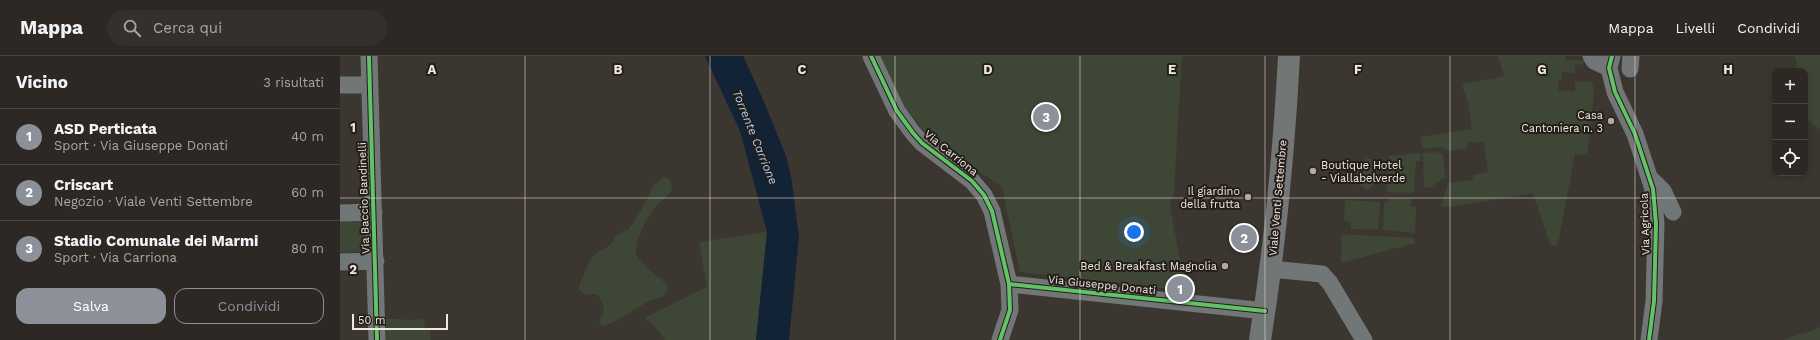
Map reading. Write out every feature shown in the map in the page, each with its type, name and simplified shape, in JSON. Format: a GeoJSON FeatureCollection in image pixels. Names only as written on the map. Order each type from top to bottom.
{"type":"FeatureCollection","features":[{"type":"Feature","properties":{"kind":"main road","name":"Viale Venti Settembre"},"geometry":{"type":"LineString","coordinates":[[1260,340],[1271,269],[1280,180],[1289,56]]}},
{"type":"Feature","properties":{"kind":"street","name":"Via Baccio Bandinelli"},"geometry":{"type":"LineString","coordinates":[[369,56],[376,261],[377,340]]}},
{"type":"Feature","properties":{"kind":"street","name":"Via Carriona"},"geometry":{"type":"LineString","coordinates":[[871,56],[897,111],[913,133],[922,143],[972,181],[984,195],[992,211],[1009,284],[1010,310],[1000,340]]}},
{"type":"Feature","properties":{"kind":"street","name":"Via Agricola"},"geometry":{"type":"LineString","coordinates":[[1591,56],[1594,61],[1611,62],[1615,92],[1635,134],[1653,189],[1656,224],[1654,301],[1649,340]]}},
{"type":"Feature","properties":{"kind":"street"},"geometry":{"type":"LineString","coordinates":[[340,86],[369,85]]}},
{"type":"Feature","properties":{"kind":"street"},"geometry":{"type":"LineString","coordinates":[[1648,174],[1663,191],[1673,212]]}},
{"type":"Feature","properties":{"kind":"street"},"geometry":{"type":"LineString","coordinates":[[340,213],[374,212]]}},
{"type":"Feature","properties":{"kind":"street"},"geometry":{"type":"LineString","coordinates":[[340,262],[376,261]]}},
{"type":"Feature","properties":{"kind":"street"},"geometry":{"type":"LineString","coordinates":[[1271,269],[1322,274],[1330,284],[1364,340]]}},
{"type":"Feature","properties":{"kind":"street","name":"Via Giuseppe Donati"},"geometry":{"type":"LineString","coordinates":[[1009,284],[1265,311]]}},
{"type":"Feature","properties":{"kind":"green space"},"geometry":{"type":"Polygon","coordinates":[[[879,56],[1182,56],[1174,191],[1170,207],[1186,291],[1020,272],[1002,187],[929,137],[897,97],[879,56]]]}},
{"type":"Feature","properties":{"kind":"green space"},"geometry":{"type":"Polygon","coordinates":[[[1498,56],[1565,56],[1566,60],[1584,60],[1584,64],[1575,65],[1575,73],[1562,72],[1562,81],[1558,81],[1558,90],[1575,91],[1575,82],[1591,82],[1593,85],[1594,95],[1587,155],[1575,154],[1558,244],[1556,246],[1550,244],[1533,193],[1450,207],[1441,206],[1448,183],[1473,180],[1473,175],[1488,172],[1484,142],[1467,142],[1467,148],[1448,151],[1441,147],[1423,149],[1420,137],[1472,129],[1468,103],[1462,84],[1504,76],[1498,56]]]}},
{"type":"Feature","properties":{"kind":"green space"},"geometry":{"type":"Polygon","coordinates":[[[1795,56],[1820,56],[1820,129],[1808,120],[1808,68],[1796,68],[1795,56]]]}},
{"type":"Feature","properties":{"kind":"green space"},"geometry":{"type":"Polygon","coordinates":[[[1435,152],[1443,154],[1445,177],[1431,187],[1424,188],[1423,153],[1435,152]]]}},
{"type":"Feature","properties":{"kind":"green space"},"geometry":{"type":"Polygon","coordinates":[[[1420,153],[1421,161],[1416,161],[1414,193],[1387,192],[1389,156],[1420,153]]]}},
{"type":"Feature","properties":{"kind":"green space"},"geometry":{"type":"Polygon","coordinates":[[[1368,158],[1375,162],[1377,178],[1371,188],[1367,190],[1360,185],[1357,172],[1361,162],[1368,158]]]}},
{"type":"Feature","properties":{"kind":"green space"},"geometry":{"type":"Polygon","coordinates":[[[664,177],[670,179],[672,186],[671,191],[649,216],[639,238],[636,251],[637,256],[644,264],[668,286],[664,296],[649,301],[614,322],[602,326],[599,321],[604,310],[603,303],[596,294],[583,294],[579,289],[580,283],[588,264],[595,254],[610,245],[617,235],[629,229],[639,214],[654,185],[664,177]]]}},
{"type":"Feature","properties":{"kind":"green space"},"geometry":{"type":"Polygon","coordinates":[[[1391,198],[1411,199],[1411,206],[1416,207],[1415,233],[1383,230],[1384,204],[1391,198]]]}},
{"type":"Feature","properties":{"kind":"green space"},"geometry":{"type":"Polygon","coordinates":[[[1345,200],[1380,202],[1378,230],[1351,229],[1351,222],[1344,221],[1345,200]]]}},
{"type":"Feature","properties":{"kind":"green space"},"geometry":{"type":"Polygon","coordinates":[[[364,218],[366,251],[340,253],[340,219],[364,218]]]}},
{"type":"Feature","properties":{"kind":"green space"},"geometry":{"type":"Polygon","coordinates":[[[767,232],[756,340],[665,340],[656,328],[645,318],[707,287],[699,242],[767,232]]]}},
{"type":"Feature","properties":{"kind":"green space"},"geometry":{"type":"Polygon","coordinates":[[[1342,234],[1414,238],[1415,243],[1341,263],[1342,234]]]}},
{"type":"Feature","properties":{"kind":"green space"},"geometry":{"type":"Polygon","coordinates":[[[386,319],[424,319],[425,329],[430,330],[431,340],[386,340],[386,319]]]}},
{"type":"Feature","properties":{"kind":"green space"},"geometry":{"type":"Polygon","coordinates":[[[1820,327],[1820,340],[1785,340],[1811,331],[1820,327]]]}},
{"type":"Feature","properties":{"kind":"water","name":"Torrente Carrione"},"geometry":{"type":"Polygon","coordinates":[[[705,56],[743,56],[762,97],[786,156],[791,176],[799,237],[789,340],[756,340],[767,232],[740,131],[705,56]]]}},
{"type":"Feature","properties":{"kind":"cycle path"},"geometry":{"type":"LineString","coordinates":[[369,56],[377,340]]}},
{"type":"Feature","properties":{"kind":"cycle path"},"geometry":{"type":"LineString","coordinates":[[871,56],[897,111],[913,133],[922,143],[972,181],[984,195],[992,211],[1009,284],[1010,310],[1000,340]]}},
{"type":"Feature","properties":{"kind":"cycle path"},"geometry":{"type":"LineString","coordinates":[[1612,56],[1609,68],[1615,92],[1635,134],[1653,189],[1656,224],[1654,301],[1649,340]]}},
{"type":"Feature","properties":{"kind":"cycle path"},"geometry":{"type":"LineString","coordinates":[[1009,284],[1265,311]]}},
{"type":"Feature","properties":{"kind":"place","name":"Stadio Comunale dei Marmi"},"geometry":{"type":"Point","coordinates":[1046,117]}},
{"type":"Feature","properties":{"kind":"place","name":"Casa Cantoniera n. 3"},"geometry":{"type":"Point","coordinates":[1611,121]}},
{"type":"Feature","properties":{"kind":"place","name":"Boutique Hotel - Viallabelverde"},"geometry":{"type":"Point","coordinates":[1313,171]}},
{"type":"Feature","properties":{"kind":"place","name":"Il giardino della frutta"},"geometry":{"type":"Point","coordinates":[1248,197]}},
{"type":"Feature","properties":{"kind":"place","name":"Criscart"},"geometry":{"type":"Point","coordinates":[1244,238]}},
{"type":"Feature","properties":{"kind":"place","name":"Bed & Breakfast Magnolia"},"geometry":{"type":"Point","coordinates":[1225,266]}},
{"type":"Feature","properties":{"kind":"place","name":"ASD Perticata"},"geometry":{"type":"Point","coordinates":[1180,289]}}]}
